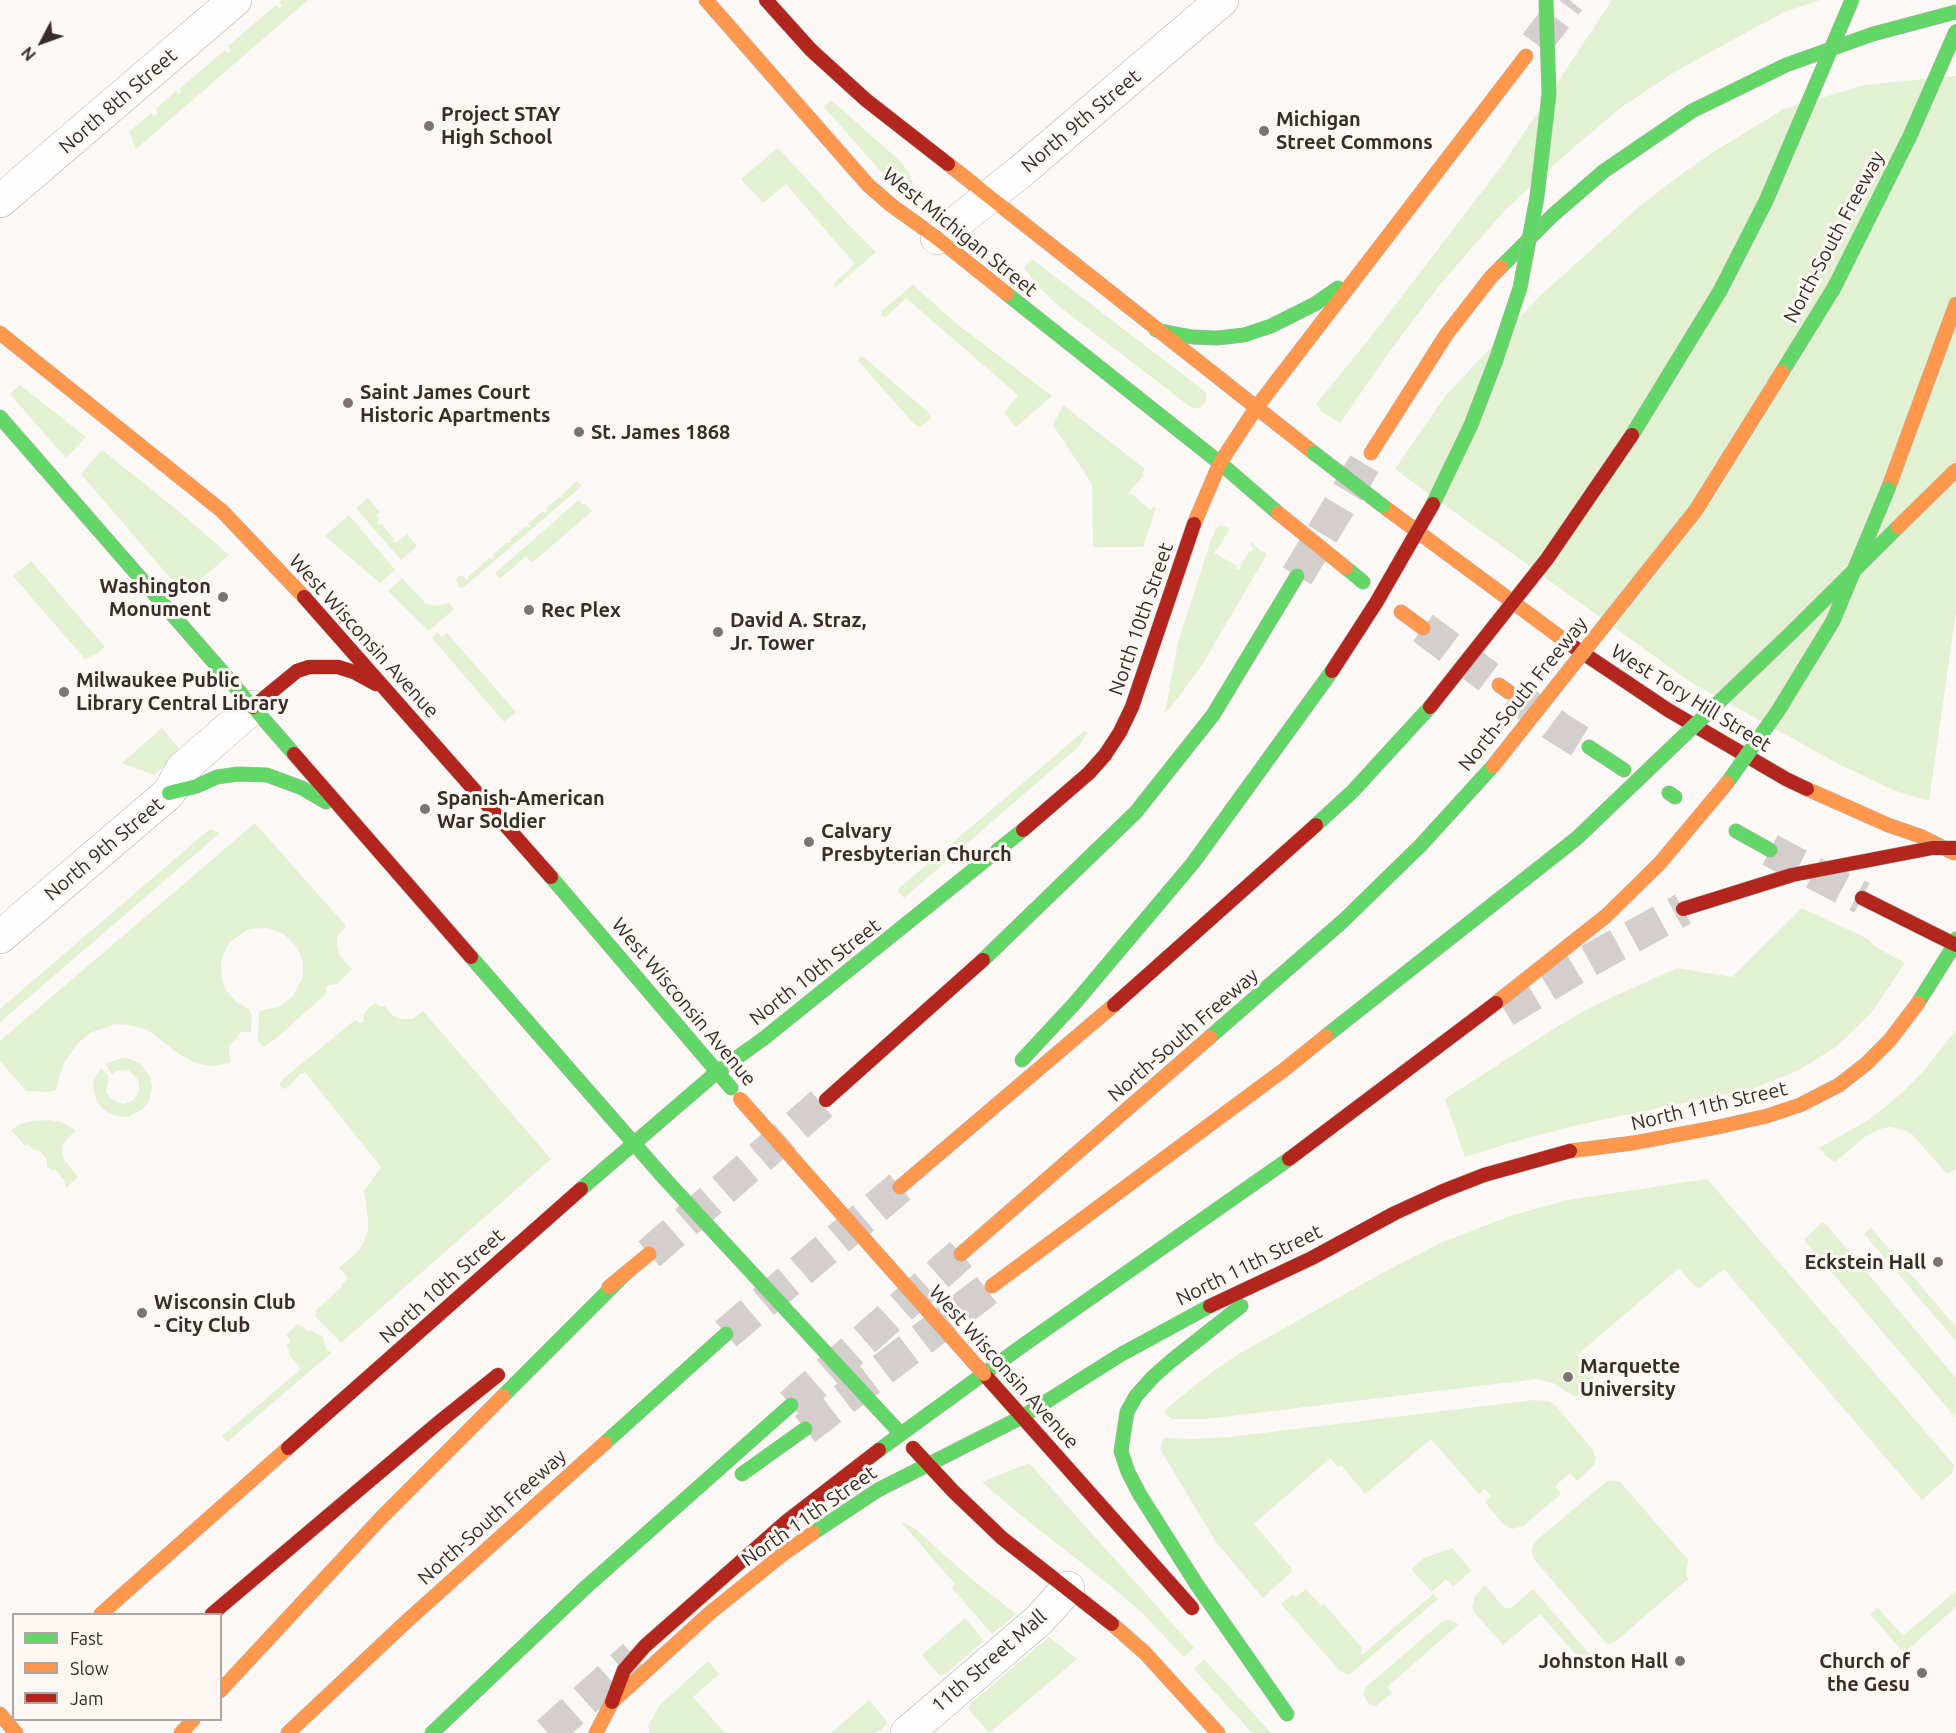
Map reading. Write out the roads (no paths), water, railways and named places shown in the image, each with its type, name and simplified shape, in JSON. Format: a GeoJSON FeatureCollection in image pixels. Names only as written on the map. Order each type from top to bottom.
{"type":"FeatureCollection","features":[{"type":"Feature","properties":{"kind":"main road"},"geometry":{"type":"LineString","coordinates":[[766,0],[811,50],[858,92],[1256,408]]}},
{"type":"Feature","properties":{"kind":"main road"},"geometry":{"type":"LineString","coordinates":[[1015,1067],[1075,1003],[1193,863],[1332,671],[1376,603],[1448,476],[1492,371],[1520,288],[1537,197],[1549,94],[1546,0]]}},
{"type":"Feature","properties":{"kind":"main road"},"geometry":{"type":"LineString","coordinates":[[993,1091],[900,1187],[1087,1029],[1278,861],[1353,791],[1430,707],[1547,559],[1631,437],[1720,291],[1767,201],[1851,0]]}},
{"type":"Feature","properties":{"kind":"main road","name":"West Michigan Street"},"geometry":{"type":"LineString","coordinates":[[718,4],[868,185],[1220,463]]}},
{"type":"Feature","properties":{"kind":"main road"},"geometry":{"type":"LineString","coordinates":[[1371,453],[1446,335],[1491,277],[1553,215],[1604,171],[1692,111],[1786,65],[1873,34],[1956,12]]}},
{"type":"Feature","properties":{"kind":"main road","name":"North-South Freeway"},"geometry":{"type":"LineString","coordinates":[[961,1254],[1343,921],[1421,845],[1493,766],[1696,510],[1834,288],[1910,136],[1956,31]]}},
{"type":"Feature","properties":{"kind":"main road","name":"North 10th Street"},"geometry":{"type":"LineString","coordinates":[[102,1613],[717,1072],[883,945],[1053,807],[1089,773],[1105,755],[1120,732],[1132,707],[1198,513],[1220,463],[1256,408],[1526,56]]}},
{"type":"Feature","properties":{"kind":"main road"},"geometry":{"type":"LineString","coordinates":[[1156,330],[1192,337],[1217,338],[1244,335],[1271,326],[1315,304],[1359,273]]}},
{"type":"Feature","properties":{"kind":"main road"},"geometry":{"type":"LineString","coordinates":[[612,1702],[624,1670],[645,1646],[787,1521],[857,1466],[1289,1159],[1480,1016],[1606,916],[1660,863],[1717,796],[1778,711],[1833,621],[1882,504],[1956,304]]}},
{"type":"Feature","properties":{"kind":"main road","name":"West Wisconsin Avenue"},"geometry":{"type":"LineString","coordinates":[[0,333],[222,511],[306,599],[593,925],[740,1099],[1298,1727]]}},
{"type":"Feature","properties":{"kind":"main road","name":"West Tory Hill Street"},"geometry":{"type":"LineString","coordinates":[[1256,408],[1567,643],[1668,710],[1795,783],[1831,801],[1920,836],[1956,854]]}},
{"type":"Feature","properties":{"kind":"main road"},"geometry":{"type":"LineString","coordinates":[[0,417],[633,1144],[927,1463],[1002,1538],[1068,1588],[1144,1653],[1218,1733]]}},
{"type":"Feature","properties":{"kind":"main road"},"geometry":{"type":"LineString","coordinates":[[1220,463],[1363,582]]}},
{"type":"Feature","properties":{"kind":"main road"},"geometry":{"type":"LineString","coordinates":[[992,1286],[1285,1069],[1577,838],[1956,470]]}},
{"type":"Feature","properties":{"kind":"main road"},"geometry":{"type":"LineString","coordinates":[[826,1100],[995,949],[1136,812],[1213,716],[1297,576]]}},
{"type":"Feature","properties":{"kind":"main road"},"geometry":{"type":"LineString","coordinates":[[1401,612],[1423,628]]}},
{"type":"Feature","properties":{"kind":"main road"},"geometry":{"type":"LineString","coordinates":[[253,707],[297,671],[309,667],[325,666],[338,667],[369,680],[400,704]]}},
{"type":"Feature","properties":{"kind":"main road"},"geometry":{"type":"LineString","coordinates":[[1589,747],[1624,770]]}},
{"type":"Feature","properties":{"kind":"main road"},"geometry":{"type":"LineString","coordinates":[[170,793],[197,786],[217,777],[238,774],[267,775],[302,788],[324,800],[352,821]]}},
{"type":"Feature","properties":{"kind":"main road"},"geometry":{"type":"LineString","coordinates":[[1736,831],[1770,850]]}},
{"type":"Feature","properties":{"kind":"main road"},"geometry":{"type":"LineString","coordinates":[[1683,909],[1792,875],[1932,849],[1956,848]]}},
{"type":"Feature","properties":{"kind":"main road"},"geometry":{"type":"LineString","coordinates":[[1862,898],[1956,943]]}},
{"type":"Feature","properties":{"kind":"main road","name":"North 11th Street"},"geometry":{"type":"LineString","coordinates":[[596,1733],[612,1702],[711,1612],[782,1555],[878,1490],[927,1463],[1022,1417],[1194,1313],[1312,1258],[1395,1213],[1443,1191],[1484,1175],[1575,1150],[1633,1143],[1718,1127],[1767,1116],[1800,1105],[1839,1084],[1866,1064],[1890,1040],[1911,1014],[1956,943]]}},
{"type":"Feature","properties":{"kind":"main road"},"geometry":{"type":"LineString","coordinates":[[528,1352],[649,1254]]}},
{"type":"Feature","properties":{"kind":"main road"},"geometry":{"type":"LineString","coordinates":[[1287,1714],[1197,1585],[1140,1495],[1128,1472],[1121,1451],[1127,1412],[1136,1396],[1153,1377],[1240,1307],[1312,1258]]}},
{"type":"Feature","properties":{"kind":"main road"},"geometry":{"type":"LineString","coordinates":[[222,1688],[381,1518],[626,1273]]}},
{"type":"Feature","properties":{"kind":"main road","name":"North-South Freeway"},"geometry":{"type":"LineString","coordinates":[[288,1733],[415,1613],[726,1334]]}},
{"type":"Feature","properties":{"kind":"main road"},"geometry":{"type":"LineString","coordinates":[[213,1613],[438,1423],[510,1366]]}},
{"type":"Feature","properties":{"kind":"main road"},"geometry":{"type":"LineString","coordinates":[[432,1733],[585,1588],[791,1405]]}},
{"type":"Feature","properties":{"kind":"main road"},"geometry":{"type":"LineString","coordinates":[[728,1484],[804,1429]]}},
{"type":"Feature","properties":{"kind":"main road"},"geometry":{"type":"LineString","coordinates":[[585,1588],[700,1505]]}},
{"type":"Feature","properties":{"kind":"main road"},"geometry":{"type":"LineString","coordinates":[[0,1714],[16,1733]]}},
{"type":"Feature","properties":{"kind":"main road"},"geometry":{"type":"LineString","coordinates":[[181,1733],[191,1721]]}},
{"type":"Feature","properties":{"kind":"street","name":"North 8th Street"},"geometry":{"type":"LineString","coordinates":[[0,201],[235,0]]}},
{"type":"Feature","properties":{"kind":"street","name":"North 9th Street"},"geometry":{"type":"LineString","coordinates":[[937,238],[989,198],[1222,0]]}},
{"type":"Feature","properties":{"kind":"street","name":"North 9th Street"},"geometry":{"type":"LineString","coordinates":[[0,937],[170,793],[182,769],[253,707]]}},
{"type":"Feature","properties":{"kind":"street","name":"11th Street Mall"},"geometry":{"type":"LineString","coordinates":[[907,1733],[1039,1620],[1068,1588]]}},
{"type":"Feature","properties":{"kind":"tunnel"},"geometry":{"type":"LineString","coordinates":[[1536,44],[1569,0]]}},
{"type":"Feature","properties":{"kind":"tunnel"},"geometry":{"type":"LineString","coordinates":[[1297,576],[1371,453]]}},
{"type":"Feature","properties":{"kind":"tunnel"},"geometry":{"type":"LineString","coordinates":[[1423,628],[1499,685]]}},
{"type":"Feature","properties":{"kind":"tunnel"},"geometry":{"type":"LineString","coordinates":[[1513,694],[1558,728],[1589,747]]}},
{"type":"Feature","properties":{"kind":"tunnel"},"geometry":{"type":"LineString","coordinates":[[1770,850],[1862,898]]}},
{"type":"Feature","properties":{"kind":"tunnel"},"geometry":{"type":"LineString","coordinates":[[1505,1011],[1586,962],[1683,909]]}},
{"type":"Feature","properties":{"kind":"tunnel"},"geometry":{"type":"LineString","coordinates":[[649,1254],[826,1100]]}},
{"type":"Feature","properties":{"kind":"tunnel"},"geometry":{"type":"LineString","coordinates":[[726,1334],[900,1187]]}},
{"type":"Feature","properties":{"kind":"tunnel"},"geometry":{"type":"LineString","coordinates":[[791,1405],[961,1254]]}},
{"type":"Feature","properties":{"kind":"tunnel"},"geometry":{"type":"LineString","coordinates":[[805,1429],[992,1286]]}},
{"type":"Feature","properties":{"kind":"tunnel"},"geometry":{"type":"LineString","coordinates":[[548,1733],[634,1656]]}},
{"type":"Feature","properties":{"kind":"place","name":"Project STAY High School"},"geometry":{"type":"Point","coordinates":[429,126]}},
{"type":"Feature","properties":{"kind":"place","name":"Michigan Street Commons"},"geometry":{"type":"Point","coordinates":[1264,131]}},
{"type":"Feature","properties":{"kind":"place","name":"Saint James Court Historic Apartments"},"geometry":{"type":"Point","coordinates":[348,403]}},
{"type":"Feature","properties":{"kind":"place","name":"St. James 1868"},"geometry":{"type":"Point","coordinates":[579,432]}},
{"type":"Feature","properties":{"kind":"place","name":"Washington Monument"},"geometry":{"type":"Point","coordinates":[223,597]}},
{"type":"Feature","properties":{"kind":"place","name":"Rec Plex"},"geometry":{"type":"Point","coordinates":[529,610]}},
{"type":"Feature","properties":{"kind":"place","name":"David A. Straz, Jr. Tower"},"geometry":{"type":"Point","coordinates":[718,632]}},
{"type":"Feature","properties":{"kind":"place","name":"Milwaukee Public Library Central Library"},"geometry":{"type":"Point","coordinates":[64,692]}},
{"type":"Feature","properties":{"kind":"place","name":"Spanish-American War Soldier"},"geometry":{"type":"Point","coordinates":[425,809]}},
{"type":"Feature","properties":{"kind":"place","name":"Calvary Presbyterian Church"},"geometry":{"type":"Point","coordinates":[809,842]}},
{"type":"Feature","properties":{"kind":"place","name":"Eckstein Hall"},"geometry":{"type":"Point","coordinates":[1938,1262]}},
{"type":"Feature","properties":{"kind":"place","name":"Wisconsin Club - City Club"},"geometry":{"type":"Point","coordinates":[142,1313]}},
{"type":"Feature","properties":{"kind":"place","name":"Marquette University"},"geometry":{"type":"Point","coordinates":[1568,1377]}},
{"type":"Feature","properties":{"kind":"place","name":"Johnston Hall"},"geometry":{"type":"Point","coordinates":[1680,1661]}},
{"type":"Feature","properties":{"kind":"place","name":"Church of the Gesu"},"geometry":{"type":"Point","coordinates":[1922,1673]}}]}
